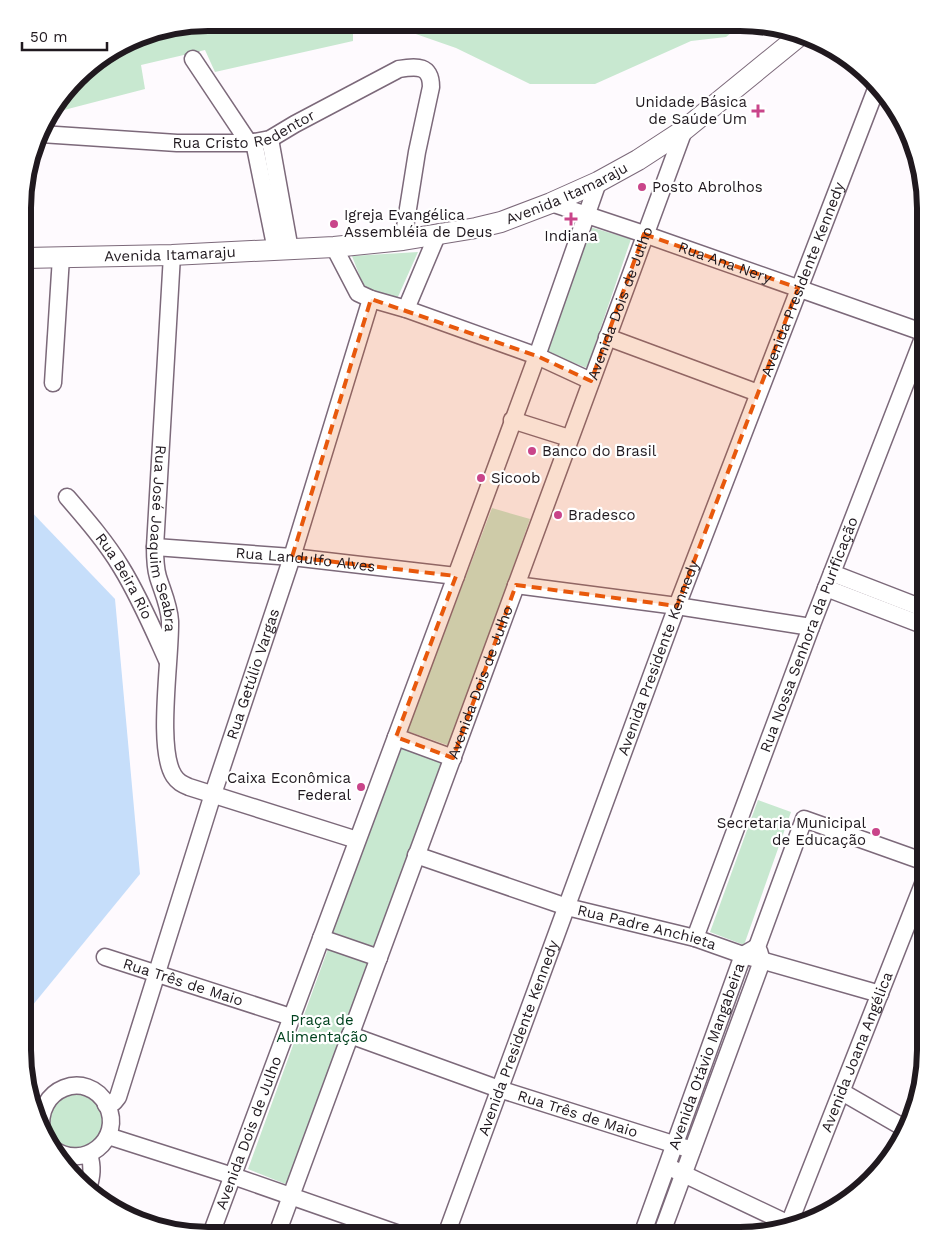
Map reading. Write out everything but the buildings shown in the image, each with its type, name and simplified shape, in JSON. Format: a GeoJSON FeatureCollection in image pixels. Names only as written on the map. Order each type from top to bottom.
{"type":"FeatureCollection","features":[{"type":"Feature","properties":{"kind":"main road","name":"Avenida Itamaraju"},"geometry":{"type":"LineString","coordinates":[[31,258],[334,247],[403,240],[476,228],[500,222],[551,203],[598,182],[638,160],[684,130],[794,40]]}},
{"type":"Feature","properties":{"kind":"street"},"geometry":{"type":"LineString","coordinates":[[193,59],[258,141],[283,250]]}},
{"type":"Feature","properties":{"kind":"street","name":"Rua Cristo Redentor"},"geometry":{"type":"LineString","coordinates":[[48,134],[177,143],[258,141],[399,69],[421,69],[431,76],[430,96],[417,152],[403,240]]}},
{"type":"Feature","properties":{"kind":"street","name":"Avenida Presidente Kennedy"},"geometry":{"type":"LineString","coordinates":[[449,1227],[677,606],[874,94]]}},
{"type":"Feature","properties":{"kind":"street","name":"Avenida Dois de Julho"},"geometry":{"type":"LineString","coordinates":[[279,1227],[644,234],[684,130]]}},
{"type":"Feature","properties":{"kind":"street","name":"Avenida Dois de Julho"},"geometry":{"type":"LineString","coordinates":[[214,1227],[537,356],[598,182]]}},
{"type":"Feature","properties":{"kind":"street","name":"Rua Ana Nery"},"geometry":{"type":"LineString","coordinates":[[551,203],[798,288],[917,337]]}},
{"type":"Feature","properties":{"kind":"street"},"geometry":{"type":"LineString","coordinates":[[406,309],[438,233]]}},
{"type":"Feature","properties":{"kind":"street"},"geometry":{"type":"LineString","coordinates":[[334,247],[358,293],[537,356],[591,381]]}},
{"type":"Feature","properties":{"kind":"street","name":"Rua José Joaquim Seabra"},"geometry":{"type":"LineString","coordinates":[[172,254],[155,547],[155,563],[166,597],[169,614],[166,734],[170,767],[173,775],[180,783],[213,794]]}},
{"type":"Feature","properties":{"kind":"street"},"geometry":{"type":"LineString","coordinates":[[53,383],[60,258]]}},
{"type":"Feature","properties":{"kind":"street","name":"Rua Getúlio Vargas"},"geometry":{"type":"LineString","coordinates":[[106,1105],[114,1102],[118,1097],[213,794],[292,557],[371,299]]}},
{"type":"Feature","properties":{"kind":"street"},"geometry":{"type":"LineString","coordinates":[[607,338],[758,393]]}},
{"type":"Feature","properties":{"kind":"street","name":"Rua Nossa Senhora da Purificação"},"geometry":{"type":"LineString","coordinates":[[694,938],[811,627],[917,358]]}},
{"type":"Feature","properties":{"kind":"street"},"geometry":{"type":"LineString","coordinates":[[512,420],[569,438]]}},
{"type":"Feature","properties":{"kind":"street","name":"Rua Beira Rio"},"geometry":{"type":"LineString","coordinates":[[67,497],[98,534],[121,567],[150,622],[168,664]]}},
{"type":"Feature","properties":{"kind":"street","name":"Rua Landulfo Alves"},"geometry":{"type":"LineString","coordinates":[[155,547],[292,557],[456,576]]}},
{"type":"Feature","properties":{"kind":"street"},"geometry":{"type":"LineString","coordinates":[[830,580],[917,615]]}},
{"type":"Feature","properties":{"kind":"street"},"geometry":{"type":"LineString","coordinates":[[516,585],[677,606],[811,627]]}},
{"type":"Feature","properties":{"kind":"street"},"geometry":{"type":"LineString","coordinates":[[396,737],[453,758]]}},
{"type":"Feature","properties":{"kind":"street"},"geometry":{"type":"LineString","coordinates":[[213,794],[357,840]]}},
{"type":"Feature","properties":{"kind":"street"},"geometry":{"type":"LineString","coordinates":[[754,954],[804,819],[916,859]]}},
{"type":"Feature","properties":{"kind":"street","name":"Rua Padre Anchieta"},"geometry":{"type":"LineString","coordinates":[[416,855],[567,907],[754,954],[880,994]]}},
{"type":"Feature","properties":{"kind":"street","name":"Avenida Joana Angélica"},"geometry":{"type":"LineString","coordinates":[[791,1219],[916,902]]}},
{"type":"Feature","properties":{"kind":"street"},"geometry":{"type":"LineString","coordinates":[[321,938],[379,958]]}},
{"type":"Feature","properties":{"kind":"street","name":"Avenida Otávio Mangabeira"},"geometry":{"type":"LineString","coordinates":[[645,1227],[674,1144],[754,954]]}},
{"type":"Feature","properties":{"kind":"street","name":"Avenida Otávio Mangabeira"},"geometry":{"type":"LineString","coordinates":[[664,1227],[692,1150],[754,954]]}},
{"type":"Feature","properties":{"kind":"street","name":"Rua Três de Maio"},"geometry":{"type":"LineString","coordinates":[[105,957],[291,1017]]}},
{"type":"Feature","properties":{"kind":"street","name":"Rua Três de Maio"},"geometry":{"type":"LineString","coordinates":[[350,1035],[499,1089],[692,1150]]}},
{"type":"Feature","properties":{"kind":"street"},"geometry":{"type":"LineString","coordinates":[[43,1112],[52,1095],[61,1089],[71,1087],[87,1089],[100,1096],[106,1105],[110,1115],[110,1126],[108,1136],[102,1145],[88,1154],[74,1157],[67,1156]]}},
{"type":"Feature","properties":{"kind":"street"},"geometry":{"type":"LineString","coordinates":[[842,1092],[899,1125]]}},
{"type":"Feature","properties":{"kind":"street"},"geometry":{"type":"LineString","coordinates":[[108,1136],[233,1176],[381,1227]]}},
{"type":"Feature","properties":{"kind":"street"},"geometry":{"type":"LineString","coordinates":[[88,1154],[92,1165],[90,1181]]}},
{"type":"Feature","properties":{"kind":"street"},"geometry":{"type":"LineString","coordinates":[[666,1166],[783,1221]]}},
{"type":"Feature","properties":{"kind":"highlighted area"},"geometry":{"type":"Polygon","coordinates":[[[644,234],[798,288],[677,606],[516,585],[453,758],[396,737],[456,576],[292,557],[371,299],[537,356],[591,381],[644,234]]]}},
{"type":"Feature","properties":{"kind":"green space"},"geometry":{"type":"Polygon","coordinates":[[[733,31],[726,37],[691,41],[595,84],[530,84],[456,48],[409,32],[733,31]]]}},
{"type":"Feature","properties":{"kind":"green space"},"geometry":{"type":"Polygon","coordinates":[[[197,32],[353,32],[353,41],[215,72],[205,50],[141,65],[145,89],[62,109],[83,83],[110,61],[141,45],[163,37],[197,32]]]}},
{"type":"Feature","properties":{"kind":"green space"},"geometry":{"type":"Polygon","coordinates":[[[590,227],[631,239],[587,368],[546,352],[590,227]]]}},
{"type":"Feature","properties":{"kind":"green space"},"geometry":{"type":"Polygon","coordinates":[[[418,252],[397,299],[365,290],[352,256],[418,252]]]}},
{"type":"Feature","properties":{"kind":"green space"},"geometry":{"type":"Polygon","coordinates":[[[492,508],[530,519],[450,746],[407,731],[492,508]]]}},
{"type":"Feature","properties":{"kind":"green space"},"geometry":{"type":"Polygon","coordinates":[[[401,746],[444,762],[375,948],[332,932],[401,746]]]}},
{"type":"Feature","properties":{"kind":"green space"},"geometry":{"type":"Polygon","coordinates":[[[758,800],[791,812],[744,945],[710,932],[758,800]]]}},
{"type":"Feature","properties":{"kind":"green space","name":"Praça de Alimentação"},"geometry":{"type":"Polygon","coordinates":[[[328,949],[369,964],[288,1185],[248,1169],[328,949]]]}},
{"type":"Feature","properties":{"kind":"green space"},"geometry":{"type":"Polygon","coordinates":[[[76,1093],[95,1100],[105,1118],[102,1138],[86,1151],[66,1151],[60,1146],[48,1123],[47,1117],[57,1100],[76,1093]]]}},
{"type":"Feature","properties":{"kind":"water"},"geometry":{"type":"Polygon","coordinates":[[[31,511],[115,599],[140,874],[31,1007],[31,511]]]}},
{"type":"Feature","properties":{"kind":"place","name":"Unidade Básica de Saúde Um"},"geometry":{"type":"Point","coordinates":[758,111]}},
{"type":"Feature","properties":{"kind":"place","name":"Posto Abrolhos"},"geometry":{"type":"Point","coordinates":[642,187]}},
{"type":"Feature","properties":{"kind":"place","name":"Indiana"},"geometry":{"type":"Point","coordinates":[571,219]}},
{"type":"Feature","properties":{"kind":"place","name":"Igreja Evangélica Assembléia de Deus"},"geometry":{"type":"Point","coordinates":[334,224]}},
{"type":"Feature","properties":{"kind":"place","name":"Banco do Brasil"},"geometry":{"type":"Point","coordinates":[532,451]}},
{"type":"Feature","properties":{"kind":"place","name":"Sicoob"},"geometry":{"type":"Point","coordinates":[481,478]}},
{"type":"Feature","properties":{"kind":"place","name":"Bradesco"},"geometry":{"type":"Point","coordinates":[558,515]}},
{"type":"Feature","properties":{"kind":"place","name":"Caixa Econômica Federal"},"geometry":{"type":"Point","coordinates":[361,787]}},
{"type":"Feature","properties":{"kind":"place","name":"Secretaria Municipal de Educação"},"geometry":{"type":"Point","coordinates":[876,832]}}]}
